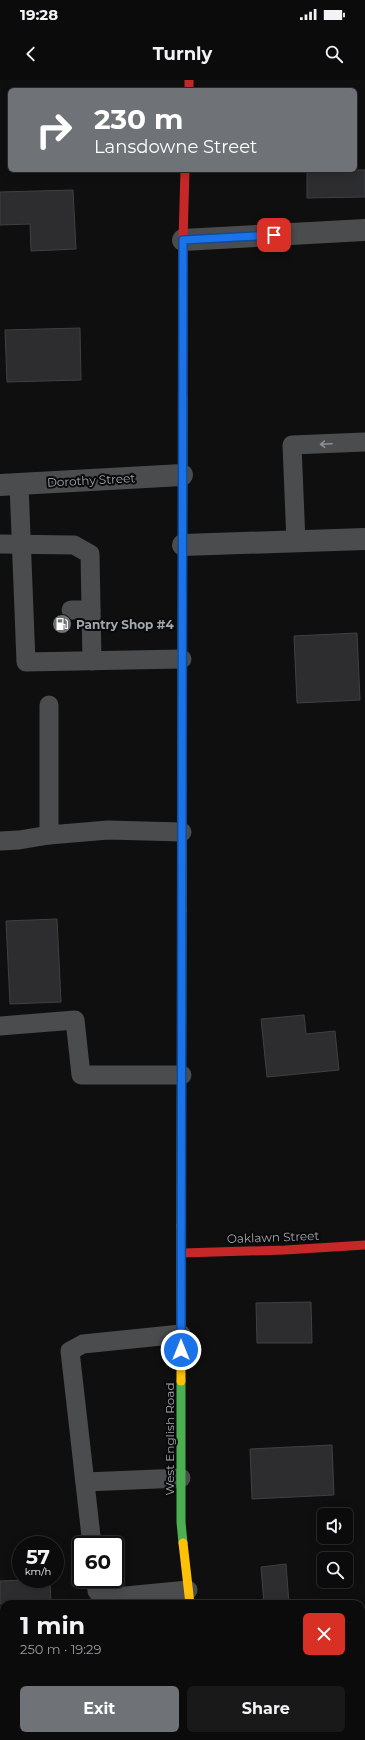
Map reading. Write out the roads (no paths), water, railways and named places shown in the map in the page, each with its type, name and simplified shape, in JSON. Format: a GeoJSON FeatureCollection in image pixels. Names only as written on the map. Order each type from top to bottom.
{"type":"FeatureCollection","features":[{"type":"Feature","properties":{"kind":"main road","name":"West English Road"},"geometry":{"type":"LineString","coordinates":[[185,172],[183,240],[182,475],[181,1522],[189,1597]]}},
{"type":"Feature","properties":{"kind":"main road","name":"Oaklawn Street"},"geometry":{"type":"LineString","coordinates":[[182,1253],[285,1250],[365,1245]]}},
{"type":"Feature","properties":{"kind":"street"},"geometry":{"type":"LineString","coordinates":[[183,240],[365,230]]}},
{"type":"Feature","properties":{"kind":"street","name":"Dorothy Street"},"geometry":{"type":"LineString","coordinates":[[10,485],[182,475]]}},
{"type":"Feature","properties":{"kind":"street"},"geometry":{"type":"LineString","coordinates":[[182,545],[365,539]]}},
{"type":"Feature","properties":{"kind":"lane"},"geometry":{"type":"LineString","coordinates":[[296,542],[292,445],[365,442]]}},
{"type":"Feature","properties":{"kind":"lane"},"geometry":{"type":"LineString","coordinates":[[10,485],[32,610],[26,662],[182,660]]}},
{"type":"Feature","properties":{"kind":"lane"},"geometry":{"type":"LineString","coordinates":[[0,544],[74,545],[90,554],[92,661]]}},
{"type":"Feature","properties":{"kind":"lane"},"geometry":{"type":"LineString","coordinates":[[71,610],[91,610]]}},
{"type":"Feature","properties":{"kind":"lane"},"geometry":{"type":"LineString","coordinates":[[49,705],[49,835]]}},
{"type":"Feature","properties":{"kind":"lane"},"geometry":{"type":"LineString","coordinates":[[0,841],[108,830],[182,832]]}},
{"type":"Feature","properties":{"kind":"lane"},"geometry":{"type":"LineString","coordinates":[[0,1026],[75,1020],[81,1075],[182,1075]]}},
{"type":"Feature","properties":{"kind":"lane"},"geometry":{"type":"LineString","coordinates":[[91,1536],[70,1351],[83,1344],[181,1334]]}},
{"type":"Feature","properties":{"kind":"lane"},"geometry":{"type":"LineString","coordinates":[[85,1482],[181,1478]]}},
{"type":"Feature","properties":{"kind":"lane"},"geometry":{"type":"LineString","coordinates":[[97,1588],[97,1591],[105,1598],[189,1597]]}},
{"type":"Feature","properties":{"kind":"place","name":"Pantry Shop #4"},"geometry":{"type":"Point","coordinates":[62,624]}}]}
